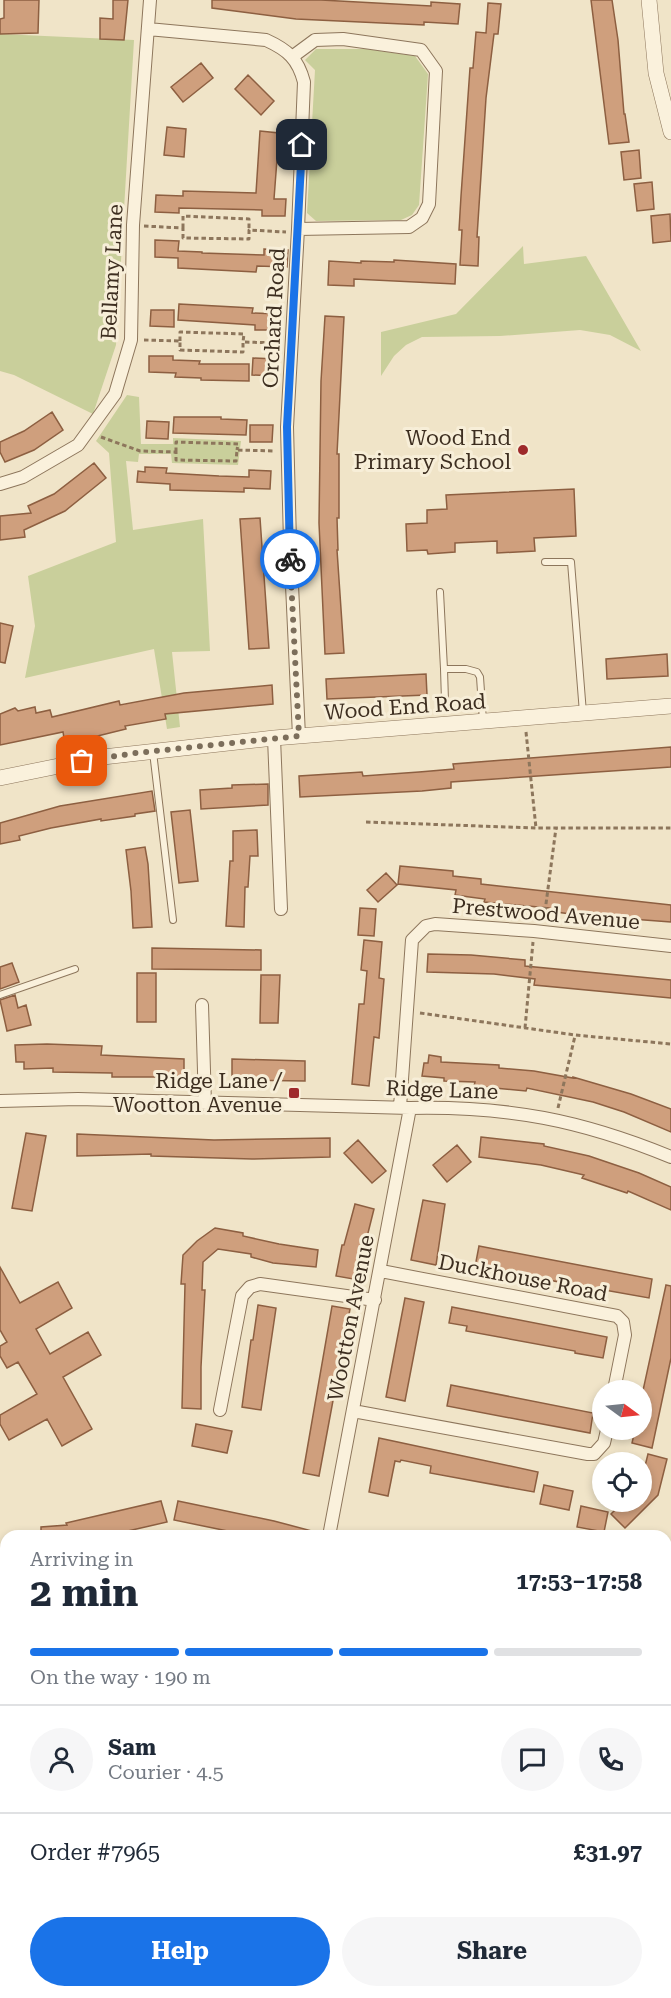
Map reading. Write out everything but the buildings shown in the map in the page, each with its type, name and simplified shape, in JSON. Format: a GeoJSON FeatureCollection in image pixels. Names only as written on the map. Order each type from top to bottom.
{"type":"FeatureCollection","features":[{"type":"Feature","properties":{"kind":"street","name":"Bellamy Lane"},"geometry":{"type":"LineString","coordinates":[[0,484],[23,477],[78,445],[115,394],[131,340],[133,225],[150,0]]}},
{"type":"Feature","properties":{"kind":"street"},"geometry":{"type":"LineString","coordinates":[[649,0],[656,73],[671,132]]}},
{"type":"Feature","properties":{"kind":"street"},"geometry":{"type":"LineString","coordinates":[[148,29],[266,40],[283,48],[292,57],[315,40],[343,39],[422,50],[436,71],[429,204],[422,218],[410,227],[298,231]]}},
{"type":"Feature","properties":{"kind":"street","name":"Orchard Road"},"geometry":{"type":"LineString","coordinates":[[292,57],[300,66],[304,82],[287,427],[299,736]]}},
{"type":"Feature","properties":{"kind":"street","name":"Wood End Road"},"geometry":{"type":"LineString","coordinates":[[0,778],[103,757],[274,738],[671,706]]}},
{"type":"Feature","properties":{"kind":"street"},"geometry":{"type":"LineString","coordinates":[[274,738],[281,909]]}},
{"type":"Feature","properties":{"kind":"street","name":"Prestwood Avenue"},"geometry":{"type":"LineString","coordinates":[[405,1108],[406,1011],[412,940],[426,926],[435,924],[538,932],[671,946]]}},
{"type":"Feature","properties":{"kind":"street"},"geometry":{"type":"LineString","coordinates":[[202,1005],[205,1104]]}},
{"type":"Feature","properties":{"kind":"street","name":"Ridge Lane"},"geometry":{"type":"LineString","coordinates":[[0,1101],[78,1100],[405,1108],[460,1107],[556,1119],[611,1133],[671,1157]]}},
{"type":"Feature","properties":{"kind":"street","name":"Wootton Avenue"},"geometry":{"type":"LineString","coordinates":[[331,1530],[381,1270],[405,1108]]}},
{"type":"Feature","properties":{"kind":"street","name":"Duckhouse Road"},"geometry":{"type":"LineString","coordinates":[[381,1270],[617,1316],[623,1322],[625,1335],[616,1380]]}},
{"type":"Feature","properties":{"kind":"street"},"geometry":{"type":"LineString","coordinates":[[220,1410],[242,1296],[250,1287],[260,1284],[375,1300]]}},
{"type":"Feature","properties":{"kind":"street"},"geometry":{"type":"LineString","coordinates":[[353,1411],[588,1454],[594,1454],[605,1440]]}},
{"type":"Feature","properties":{"kind":"lane"},"geometry":{"type":"LineString","coordinates":[[545,562],[571,562],[584,713]]}},
{"type":"Feature","properties":{"kind":"lane"},"geometry":{"type":"LineString","coordinates":[[440,592],[445,701]]}},
{"type":"Feature","properties":{"kind":"lane"},"geometry":{"type":"LineString","coordinates":[[444,669],[466,669],[477,672],[480,677],[483,722]]}},
{"type":"Feature","properties":{"kind":"lane"},"geometry":{"type":"LineString","coordinates":[[153,751],[172,920]]}},
{"type":"Feature","properties":{"kind":"lane"},"geometry":{"type":"LineString","coordinates":[[0,995],[75,969]]}},
{"type":"Feature","properties":{"kind":"path"},"geometry":{"type":"LineString","coordinates":[[183,216],[249,219],[249,230],[249,239],[183,238],[183,216]]}},
{"type":"Feature","properties":{"kind":"path"},"geometry":{"type":"LineString","coordinates":[[133,225],[183,228]]}},
{"type":"Feature","properties":{"kind":"path"},"geometry":{"type":"LineString","coordinates":[[249,230],[298,231]]}},
{"type":"Feature","properties":{"kind":"path"},"geometry":{"type":"LineString","coordinates":[[180,332],[244,334],[243,352],[180,350],[180,341],[180,332]]}},
{"type":"Feature","properties":{"kind":"path"},"geometry":{"type":"LineString","coordinates":[[131,340],[180,341]]}},
{"type":"Feature","properties":{"kind":"path"},"geometry":{"type":"LineString","coordinates":[[243,342],[292,344]]}},
{"type":"Feature","properties":{"kind":"path"},"geometry":{"type":"LineString","coordinates":[[88,432],[140,451],[176,452]]}},
{"type":"Feature","properties":{"kind":"path"},"geometry":{"type":"LineString","coordinates":[[176,442],[237,444],[237,450],[236,461],[176,460],[176,442]]}},
{"type":"Feature","properties":{"kind":"path"},"geometry":{"type":"LineString","coordinates":[[237,450],[287,452]]}},
{"type":"Feature","properties":{"kind":"path"},"geometry":{"type":"LineString","coordinates":[[524,718],[536,828]]}},
{"type":"Feature","properties":{"kind":"path"},"geometry":{"type":"LineString","coordinates":[[366,822],[536,828],[671,828]]}},
{"type":"Feature","properties":{"kind":"path"},"geometry":{"type":"LineString","coordinates":[[525,1029],[538,932],[556,828]]}},
{"type":"Feature","properties":{"kind":"path"},"geometry":{"type":"LineString","coordinates":[[406,1011],[525,1029],[671,1044]]}},
{"type":"Feature","properties":{"kind":"path"},"geometry":{"type":"LineString","coordinates":[[556,1119],[575,1035]]}},
{"type":"Feature","properties":{"kind":"green space"},"geometry":{"type":"Polygon","coordinates":[[[0,34],[134,40],[116,345],[93,414],[14,375],[0,371],[0,34]]]}},
{"type":"Feature","properties":{"kind":"green space"},"geometry":{"type":"Polygon","coordinates":[[[316,49],[366,49],[415,56],[428,74],[419,205],[412,215],[401,220],[316,221],[307,213],[315,70],[305,60],[316,49]]]}},
{"type":"Feature","properties":{"kind":"green space"},"geometry":{"type":"Polygon","coordinates":[[[523,246],[524,264],[586,256],[641,351],[610,335],[580,330],[500,336],[422,337],[406,345],[394,356],[381,376],[381,332],[456,314],[523,246]]]}},
{"type":"Feature","properties":{"kind":"green space"},"geometry":{"type":"Polygon","coordinates":[[[127,395],[139,397],[141,444],[173,444],[173,438],[241,441],[238,465],[172,463],[171,454],[139,454],[138,462],[126,461],[133,530],[203,519],[210,651],[172,652],[180,727],[167,729],[154,649],[25,678],[35,626],[28,576],[116,542],[109,453],[96,441],[127,395]]]}},
{"type":"Feature","properties":{"kind":"way so far"},"geometry":{"type":"LineString","coordinates":[[82,761],[299,736],[290,559]]}},
{"type":"Feature","properties":{"kind":"place","name":"Wood End Primary School"},"geometry":{"type":"Point","coordinates":[523,450]}},
{"type":"Feature","properties":{"kind":"place","name":"Ridge Lane / Wootton Avenue"},"geometry":{"type":"Point","coordinates":[294,1093]}},
{"type":"Feature","properties":{"kind":"route"},"geometry":{"type":"LineString","coordinates":[[290,559],[287,427],[302,145]]}}]}
